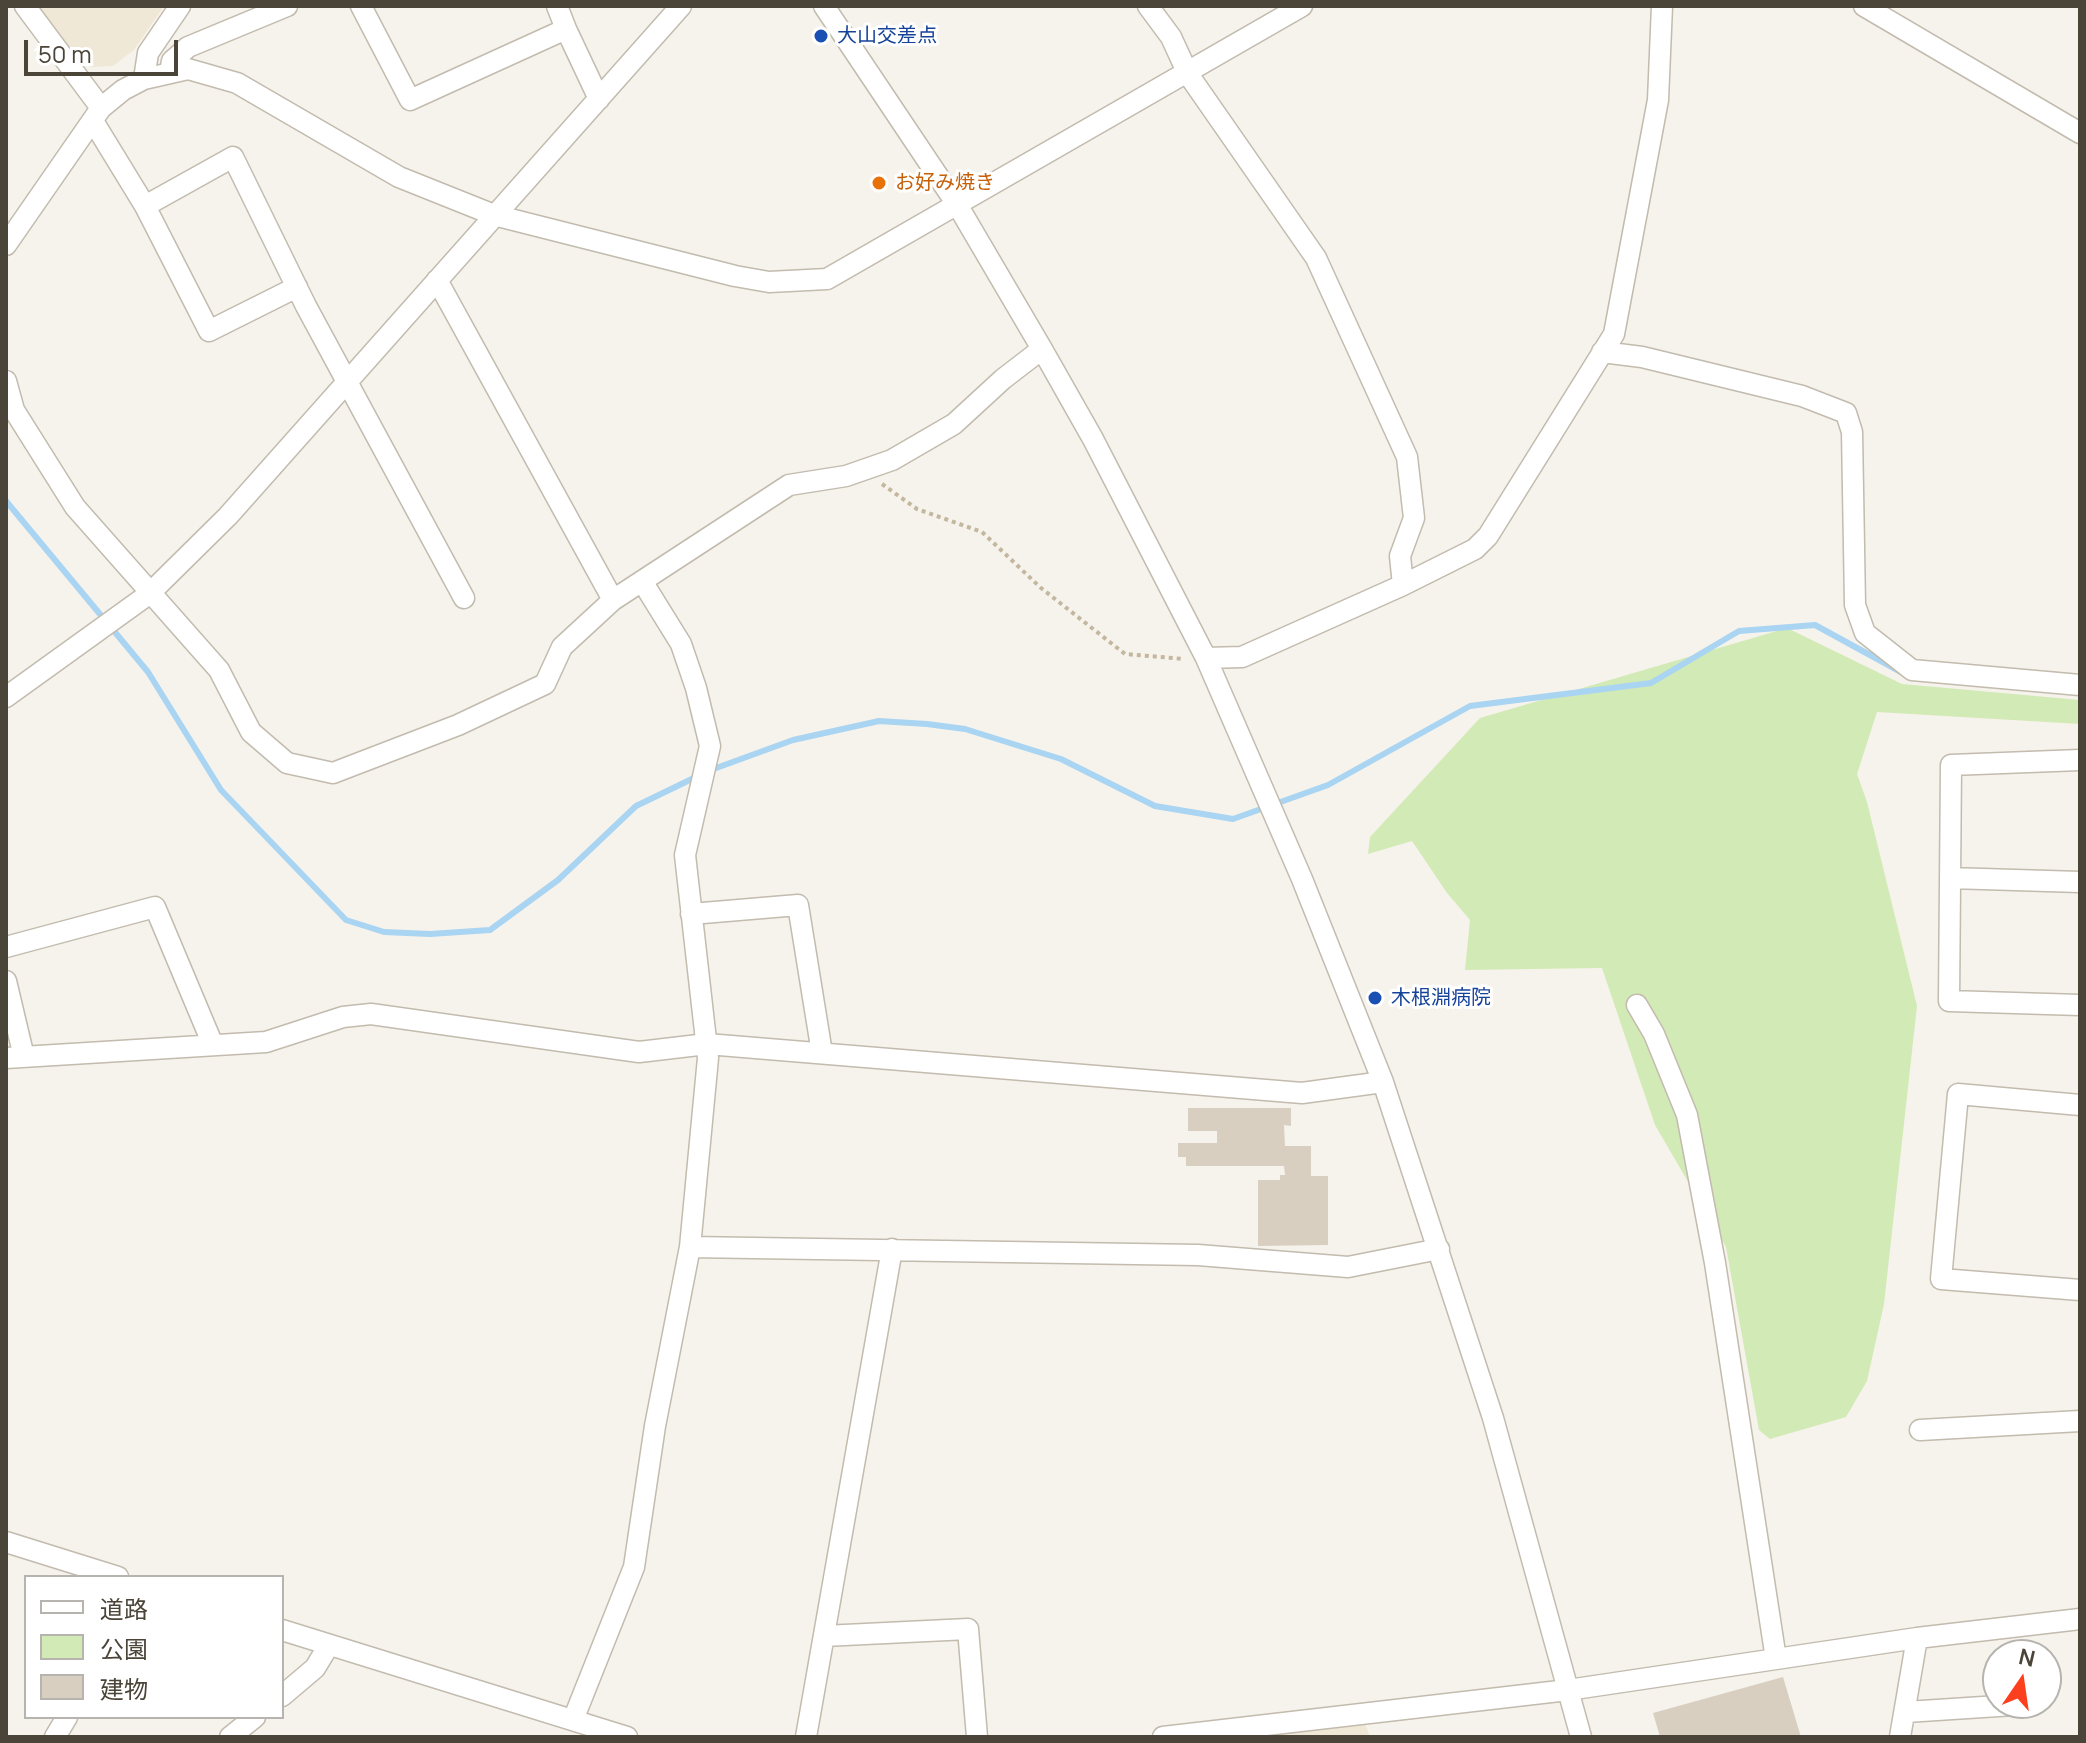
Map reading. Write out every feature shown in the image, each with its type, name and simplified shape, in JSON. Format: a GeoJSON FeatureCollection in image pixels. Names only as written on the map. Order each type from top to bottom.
{"type":"FeatureCollection","features":[{"type":"Feature","properties":{"kind":"street"},"geometry":{"type":"LineString","coordinates":[[25,6],[97,115],[209,331],[297,287]]}},
{"type":"Feature","properties":{"kind":"street"},"geometry":{"type":"LineString","coordinates":[[144,79],[148,53],[180,6]]}},
{"type":"Feature","properties":{"kind":"street"},"geometry":{"type":"LineString","coordinates":[[170,72],[172,61],[188,47],[287,6]]}},
{"type":"Feature","properties":{"kind":"street"},"geometry":{"type":"LineString","coordinates":[[361,6],[410,100],[566,29]]}},
{"type":"Feature","properties":{"kind":"street"},"geometry":{"type":"LineString","coordinates":[[557,6],[599,99]]}},
{"type":"Feature","properties":{"kind":"street"},"geometry":{"type":"LineString","coordinates":[[6,697],[149,594],[228,516],[681,6]]}},
{"type":"Feature","properties":{"kind":"street"},"geometry":{"type":"LineString","coordinates":[[1148,6],[1171,37],[1188,74],[1316,258],[1407,457],[1414,518],[1400,556],[1403,585]]}},
{"type":"Feature","properties":{"kind":"street"},"geometry":{"type":"LineString","coordinates":[[6,245],[97,115],[123,90],[144,79],[188,69],[237,83],[399,177],[494,215],[735,276],[769,282],[827,279],[937,213],[958,206],[1302,6]]}},
{"type":"Feature","properties":{"kind":"street"},"geometry":{"type":"LineString","coordinates":[[1206,658],[1242,657],[1403,585],[1475,549],[1488,536],[1614,334],[1658,100],[1662,6]]}},
{"type":"Feature","properties":{"kind":"street"},"geometry":{"type":"LineString","coordinates":[[1864,6],[2080,133]]}},
{"type":"Feature","properties":{"kind":"street"},"geometry":{"type":"LineString","coordinates":[[830,8],[958,206],[1042,349],[1093,439],[1206,658],[1314,907],[1383,1082],[1493,1418],[1581,1737]]}},
{"type":"Feature","properties":{"kind":"street"},"geometry":{"type":"LineString","coordinates":[[145,206],[233,157],[297,287],[464,598]]}},
{"type":"Feature","properties":{"kind":"street"},"geometry":{"type":"LineString","coordinates":[[437,280],[613,600]]}},
{"type":"Feature","properties":{"kind":"street"},"geometry":{"type":"LineString","coordinates":[[6,381],[14,410],[75,507],[219,670],[251,732],[287,763],[333,773],[458,725],[545,684],[562,647],[613,600],[789,485],[862,470],[892,460],[954,424],[1003,379],[1042,349]]}},
{"type":"Feature","properties":{"kind":"street"},"geometry":{"type":"LineString","coordinates":[[1602,352],[1642,357],[1802,396],[1846,413],[1852,432],[1855,605],[1865,633],[1912,670],[2080,685]]}},
{"type":"Feature","properties":{"kind":"street"},"geometry":{"type":"LineString","coordinates":[[573,1720],[634,1567],[655,1426],[690,1247],[707,1044],[685,855],[710,746],[681,644],[642,581]]}},
{"type":"Feature","properties":{"kind":"street"},"geometry":{"type":"LineString","coordinates":[[2080,760],[1951,765],[1949,1001],[2080,1005]]}},
{"type":"Feature","properties":{"kind":"street"},"geometry":{"type":"LineString","coordinates":[[1950,878],[2080,882]]}},
{"type":"Feature","properties":{"kind":"street"},"geometry":{"type":"LineString","coordinates":[[691,914],[798,905],[822,1053]]}},
{"type":"Feature","properties":{"kind":"street"},"geometry":{"type":"LineString","coordinates":[[6,947],[155,907],[213,1045]]}},
{"type":"Feature","properties":{"kind":"street"},"geometry":{"type":"LineString","coordinates":[[6,981],[15,1057],[266,1042],[343,1017],[371,1014],[639,1052],[707,1044],[1302,1093],[1383,1082]]}},
{"type":"Feature","properties":{"kind":"street"},"geometry":{"type":"LineString","coordinates":[[1637,1005],[1654,1034],[1687,1115],[1715,1263],[1776,1659]]}},
{"type":"Feature","properties":{"kind":"street"},"geometry":{"type":"LineString","coordinates":[[2080,1105],[1958,1094],[1941,1279],[2080,1290]]}},
{"type":"Feature","properties":{"kind":"street"},"geometry":{"type":"LineString","coordinates":[[690,1247],[1198,1255],[1348,1267],[1439,1249]]}},
{"type":"Feature","properties":{"kind":"street"},"geometry":{"type":"LineString","coordinates":[[806,1737],[892,1249]]}},
{"type":"Feature","properties":{"kind":"street"},"geometry":{"type":"LineString","coordinates":[[1920,1430],[2080,1421]]}},
{"type":"Feature","properties":{"kind":"street"},"geometry":{"type":"LineString","coordinates":[[6,1542],[112,1575]]}},
{"type":"Feature","properties":{"kind":"street"},"geometry":{"type":"LineString","coordinates":[[1163,1737],[1568,1690],[1917,1638],[2080,1619]]}},
{"type":"Feature","properties":{"kind":"street"},"geometry":{"type":"LineString","coordinates":[[824,1636],[968,1629],[977,1737]]}},
{"type":"Feature","properties":{"kind":"street"},"geometry":{"type":"LineString","coordinates":[[284,1631],[622,1736]]}},
{"type":"Feature","properties":{"kind":"street"},"geometry":{"type":"LineString","coordinates":[[1900,1737],[1917,1638]]}},
{"type":"Feature","properties":{"kind":"street"},"geometry":{"type":"LineString","coordinates":[[284,1694],[315,1668],[329,1645]]}},
{"type":"Feature","properties":{"kind":"street"},"geometry":{"type":"LineString","coordinates":[[1906,1712],[1982,1707]]}},
{"type":"Feature","properties":{"kind":"street"},"geometry":{"type":"LineString","coordinates":[[55,1737],[66,1719]]}},
{"type":"Feature","properties":{"kind":"street"},"geometry":{"type":"LineString","coordinates":[[230,1737],[252,1719]]}},
{"type":"Feature","properties":{"kind":"path"},"geometry":{"type":"LineString","coordinates":[[862,470],[917,509],[982,532],[1041,588],[1125,654],[1206,658]]}},
{"type":"Feature","properties":{"kind":"shaded area"},"geometry":{"type":"Polygon","coordinates":[[[34,6],[164,6],[134,50],[113,66],[92,67],[74,60],[34,6]]]}},
{"type":"Feature","properties":{"kind":"shaded area"},"geometry":{"type":"Polygon","coordinates":[[[1364,1720],[1370,1737],[1236,1737],[1364,1720]]]}},
{"type":"Feature","properties":{"kind":"green space"},"geometry":{"type":"Polygon","coordinates":[[[1787,628],[1902,684],[2080,700],[2080,724],[1877,712],[1857,774],[1867,802],[1917,1006],[1884,1304],[1867,1381],[1846,1417],[1770,1439],[1759,1430],[1726,1247],[1655,1125],[1602,968],[1465,970],[1470,920],[1447,893],[1412,841],[1368,854],[1370,837],[1480,718],[1787,628]]]}},
{"type":"Feature","properties":{"kind":"building"},"geometry":{"type":"Polygon","coordinates":[[[1188,1108],[1291,1108],[1291,1126],[1284,1125],[1285,1146],[1311,1146],[1311,1176],[1328,1176],[1328,1245],[1258,1246],[1258,1180],[1280,1180],[1280,1175],[1285,1175],[1284,1166],[1186,1166],[1186,1157],[1178,1157],[1178,1143],[1217,1143],[1217,1131],[1188,1131],[1188,1108]]]}},
{"type":"Feature","properties":{"kind":"building"},"geometry":{"type":"Polygon","coordinates":[[[1783,1677],[1801,1737],[1660,1737],[1653,1713],[1783,1677]]]}},
{"type":"Feature","properties":{"kind":"waterway"},"geometry":{"type":"LineString","coordinates":[[6,501],[148,672],[221,790],[346,920],[384,932],[430,934],[490,930],[558,880],[636,806],[698,776]]}},
{"type":"Feature","properties":{"kind":"waterway"},"geometry":{"type":"LineString","coordinates":[[708,771],[793,740],[879,721],[927,724],[965,729],[1061,759],[1155,806],[1233,819],[1328,785],[1470,706],[1651,683],[1739,631],[1815,625],[1901,672]]}},
{"type":"Feature","properties":{"kind":"place","name":"大山交差点"},"geometry":{"type":"Point","coordinates":[821,36]}},
{"type":"Feature","properties":{"kind":"place","name":"お好み焼き"},"geometry":{"type":"Point","coordinates":[879,183]}},
{"type":"Feature","properties":{"kind":"place","name":"木根淵病院"},"geometry":{"type":"Point","coordinates":[1375,998]}}]}
